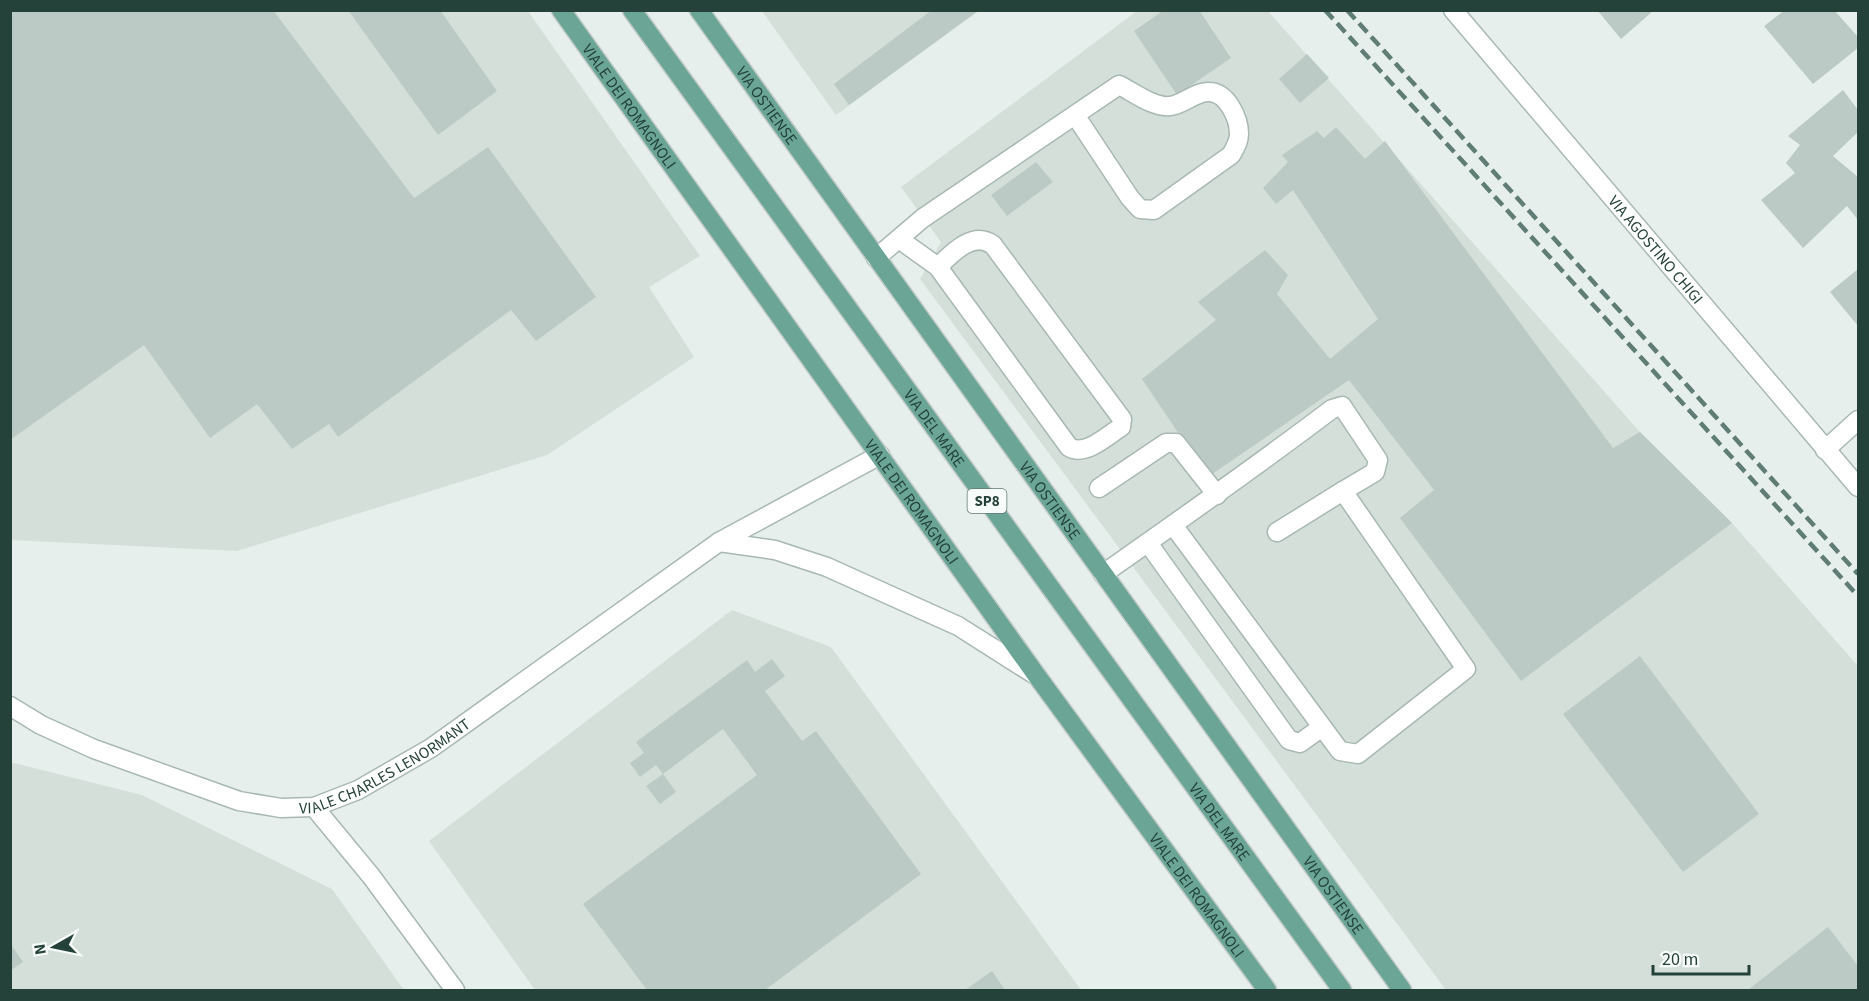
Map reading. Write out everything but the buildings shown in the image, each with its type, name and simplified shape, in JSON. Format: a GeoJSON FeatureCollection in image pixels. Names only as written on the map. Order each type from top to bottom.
{"type":"FeatureCollection","features":[{"type":"Feature","properties":{"kind":"main road","name":"VIALE DEI ROMAGNOLI"},"geometry":{"type":"LineString","coordinates":[[561,10],[1037,676],[1267,990]]}},
{"type":"Feature","properties":{"kind":"main road","name":"VIA DEL MARE"},"geometry":{"type":"LineString","coordinates":[[632,10],[1342,990]]}},
{"type":"Feature","properties":{"kind":"main road","name":"VIA OSTIENSE"},"geometry":{"type":"LineString","coordinates":[[699,10],[1402,990]]}},
{"type":"Feature","properties":{"kind":"street","name":"VIA AGOSTINO CHIGI"},"geometry":{"type":"LineString","coordinates":[[1453,10],[1858,487]]}},
{"type":"Feature","properties":{"kind":"street"},"geometry":{"type":"LineString","coordinates":[[876,258],[923,218],[1119,85],[1153,102],[1169,106],[1208,91],[1221,96],[1231,107],[1239,133],[1237,144],[1231,155],[1154,210],[1140,209],[1130,198],[1076,115]]}},
{"type":"Feature","properties":{"kind":"street"},"geometry":{"type":"LineString","coordinates":[[899,239],[938,267],[1069,447],[1075,451],[1084,450],[1121,427],[1122,419],[993,245],[987,240],[978,240],[956,249],[938,267]]}},
{"type":"Feature","properties":{"kind":"street"},"geometry":{"type":"LineString","coordinates":[[1103,574],[1239,480],[1332,409],[1342,406],[1378,460],[1375,472],[1277,532]]}},
{"type":"Feature","properties":{"kind":"street"},"geometry":{"type":"LineString","coordinates":[[1825,450],[1858,420]]}},
{"type":"Feature","properties":{"kind":"street"},"geometry":{"type":"LineString","coordinates":[[1099,488],[1166,443],[1176,443],[1217,495]]}},
{"type":"Feature","properties":{"kind":"street","name":"VIALE CHARLES LENORMANT"},"geometry":{"type":"LineString","coordinates":[[10,706],[41,725],[94,749],[239,801],[281,808],[314,807],[358,790],[431,748],[719,542],[880,455]]}},
{"type":"Feature","properties":{"kind":"street"},"geometry":{"type":"LineString","coordinates":[[1173,525],[1340,751],[1358,754],[1466,669],[1343,491]]}},
{"type":"Feature","properties":{"kind":"street"},"geometry":{"type":"LineString","coordinates":[[719,542],[775,550],[826,567],[958,626],[1037,676]]}},
{"type":"Feature","properties":{"kind":"street"},"geometry":{"type":"LineString","coordinates":[[1148,543],[1289,740],[1300,743],[1322,727]]}},
{"type":"Feature","properties":{"kind":"street"},"geometry":{"type":"LineString","coordinates":[[314,807],[371,876],[455,990]]}},
{"type":"Feature","properties":{"kind":"shaded area"},"geometry":{"type":"Polygon","coordinates":[[[10,11],[528,11],[700,256],[649,287],[694,357],[547,455],[237,551],[11,540],[10,11]]]}},
{"type":"Feature","properties":{"kind":"shaded area"},"geometry":{"type":"Polygon","coordinates":[[[762,11],[979,11],[836,115],[762,11]]]}},
{"type":"Feature","properties":{"kind":"shaded area"},"geometry":{"type":"Polygon","coordinates":[[[1137,11],[1268,11],[1640,432],[1732,523],[1858,666],[1858,990],[1446,990],[920,279],[941,242],[901,187],[1137,11]]]}},
{"type":"Feature","properties":{"kind":"shaded area"},"geometry":{"type":"Polygon","coordinates":[[[732,610],[831,647],[1081,990],[535,990],[429,841],[732,610]]]}},
{"type":"Feature","properties":{"kind":"shaded area"},"geometry":{"type":"Polygon","coordinates":[[[10,762],[142,795],[332,889],[404,990],[11,990],[10,762]]]}},
{"type":"Feature","properties":{"kind":"railway"},"geometry":{"type":"LineString","coordinates":[[1325,10],[1858,596]]}},
{"type":"Feature","properties":{"kind":"railway"},"geometry":{"type":"LineString","coordinates":[[1347,10],[1858,574]]}}]}
